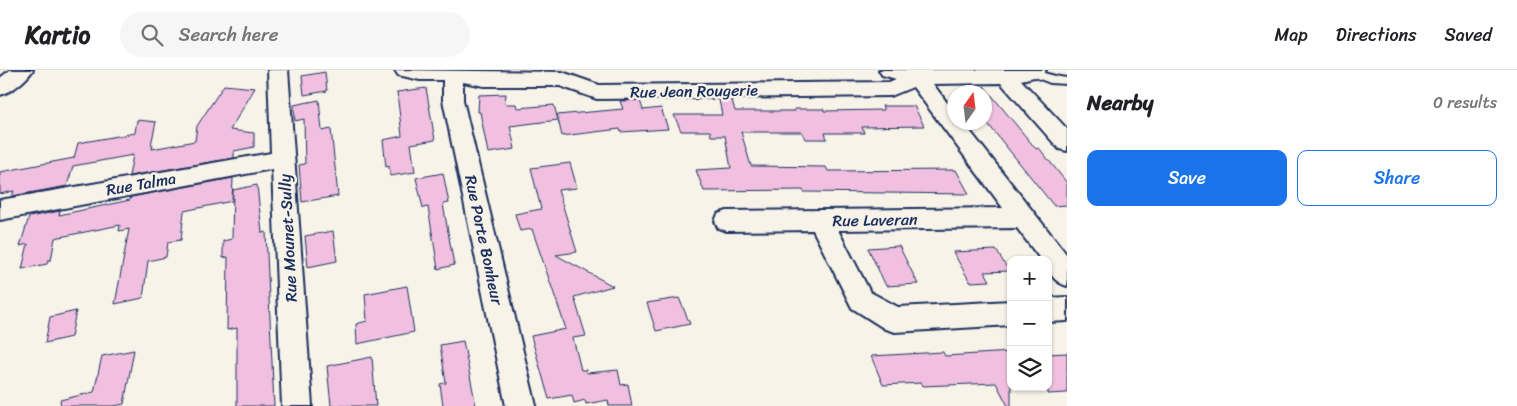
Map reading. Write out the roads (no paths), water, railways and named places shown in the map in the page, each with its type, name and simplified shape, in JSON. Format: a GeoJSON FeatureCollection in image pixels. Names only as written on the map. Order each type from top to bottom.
{"type":"FeatureCollection","features":[{"type":"Feature","properties":{"kind":"street"},"geometry":{"type":"LineString","coordinates":[[0,88],[22,70]]}},
{"type":"Feature","properties":{"kind":"street","name":"Rue Mounet-Sully"},"geometry":{"type":"LineString","coordinates":[[278,70],[297,406]]}},
{"type":"Feature","properties":{"kind":"street","name":"Rue Jean Rougerie"},"geometry":{"type":"LineString","coordinates":[[405,70],[420,73],[452,72],[484,79],[568,74],[597,92],[891,89],[917,78]]}},
{"type":"Feature","properties":{"kind":"street","name":"Rue Jean Rougerie"},"geometry":{"type":"LineString","coordinates":[[888,70],[917,78],[1006,76],[1034,71]]}},
{"type":"Feature","properties":{"kind":"street","name":"Rue Porte Bonheur"},"geometry":{"type":"LineString","coordinates":[[452,72],[453,100],[521,406]]}},
{"type":"Feature","properties":{"kind":"street"},"geometry":{"type":"LineString","coordinates":[[1006,76],[1067,143]]}},
{"type":"Feature","properties":{"kind":"street"},"geometry":{"type":"LineString","coordinates":[[917,78],[1067,275]]}},
{"type":"Feature","properties":{"kind":"street","name":"Rue Talma"},"geometry":{"type":"LineString","coordinates":[[0,210],[283,158]]}},
{"type":"Feature","properties":{"kind":"street","name":"Rue Laveran"},"geometry":{"type":"LineString","coordinates":[[727,221],[1024,218]]}},
{"type":"Feature","properties":{"kind":"street"},"geometry":{"type":"LineString","coordinates":[[821,221],[860,300],[895,320],[1007,313]]}},
{"type":"Feature","properties":{"kind":"street"},"geometry":{"type":"LineString","coordinates":[[1052,310],[1067,309]]}},
{"type":"Feature","properties":{"kind":"lane"},"geometry":{"type":"LineString","coordinates":[[1034,71],[1050,80],[1067,81]]}}]}
